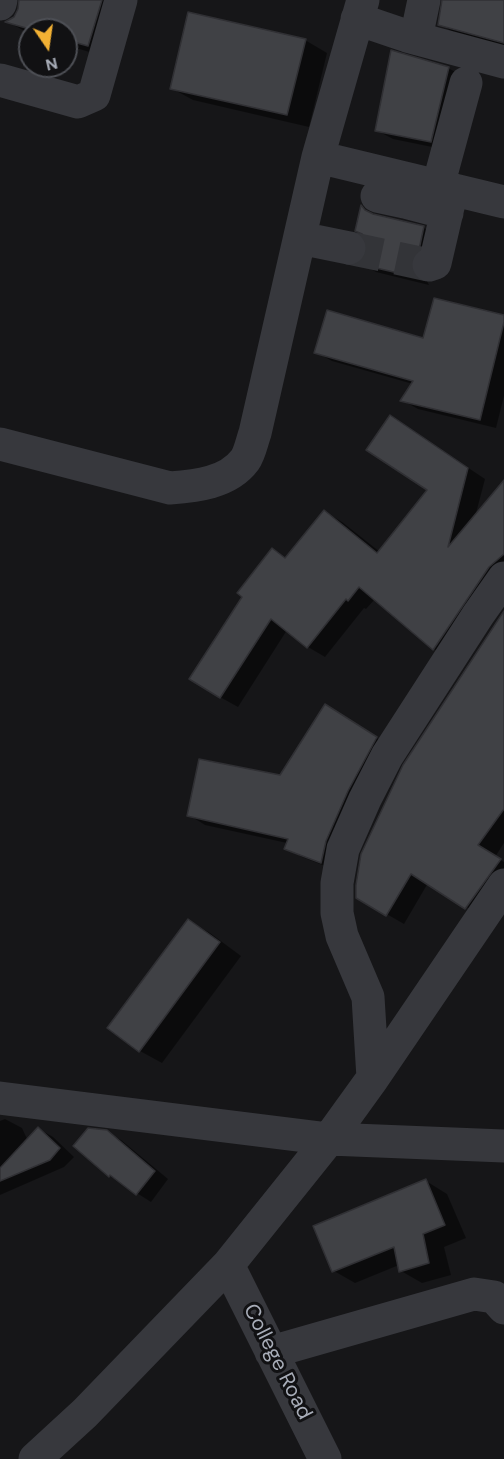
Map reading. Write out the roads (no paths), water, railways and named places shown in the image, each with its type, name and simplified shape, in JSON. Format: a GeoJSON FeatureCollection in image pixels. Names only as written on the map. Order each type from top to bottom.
{"type":"FeatureCollection","features":[{"type":"Feature","properties":{"kind":"street"},"geometry":{"type":"LineString","coordinates":[[0,80],[78,102],[94,95],[121,0]]}},
{"type":"Feature","properties":{"kind":"street"},"geometry":{"type":"LineString","coordinates":[[416,38],[424,0]]}},
{"type":"Feature","properties":{"kind":"street"},"geometry":{"type":"LineString","coordinates":[[0,444],[170,488],[198,486],[228,474],[245,459],[255,433],[318,157],[360,10],[416,38],[504,62]]}},
{"type":"Feature","properties":{"kind":"street"},"geometry":{"type":"LineString","coordinates":[[429,265],[435,264],[422,194],[466,83]]}},
{"type":"Feature","properties":{"kind":"street"},"geometry":{"type":"LineString","coordinates":[[318,157],[422,194],[504,202]]}},
{"type":"Feature","properties":{"kind":"street"},"geometry":{"type":"LineString","coordinates":[[300,238],[349,248]]}},
{"type":"Feature","properties":{"kind":"street"},"geometry":{"type":"LineString","coordinates":[[373,1078],[368,998],[342,936],[337,913],[337,883],[344,849],[364,799],[387,756],[504,578]]}},
{"type":"Feature","properties":{"kind":"street"},"geometry":{"type":"LineString","coordinates":[[35,1459],[84,1413],[228,1265],[329,1139],[504,885]]}},
{"type":"Feature","properties":{"kind":"street"},"geometry":{"type":"LineString","coordinates":[[0,1098],[329,1139],[504,1146]]}},
{"type":"Feature","properties":{"kind":"street","name":"College Road"},"geometry":{"type":"LineString","coordinates":[[228,1265],[325,1459]]}},
{"type":"Feature","properties":{"kind":"street"},"geometry":{"type":"LineString","coordinates":[[272,1352],[474,1294],[494,1298],[504,1308]]}},
{"type":"Feature","properties":{"kind":"tunnel"},"geometry":{"type":"LineString","coordinates":[[349,248],[429,265]]}}]}
